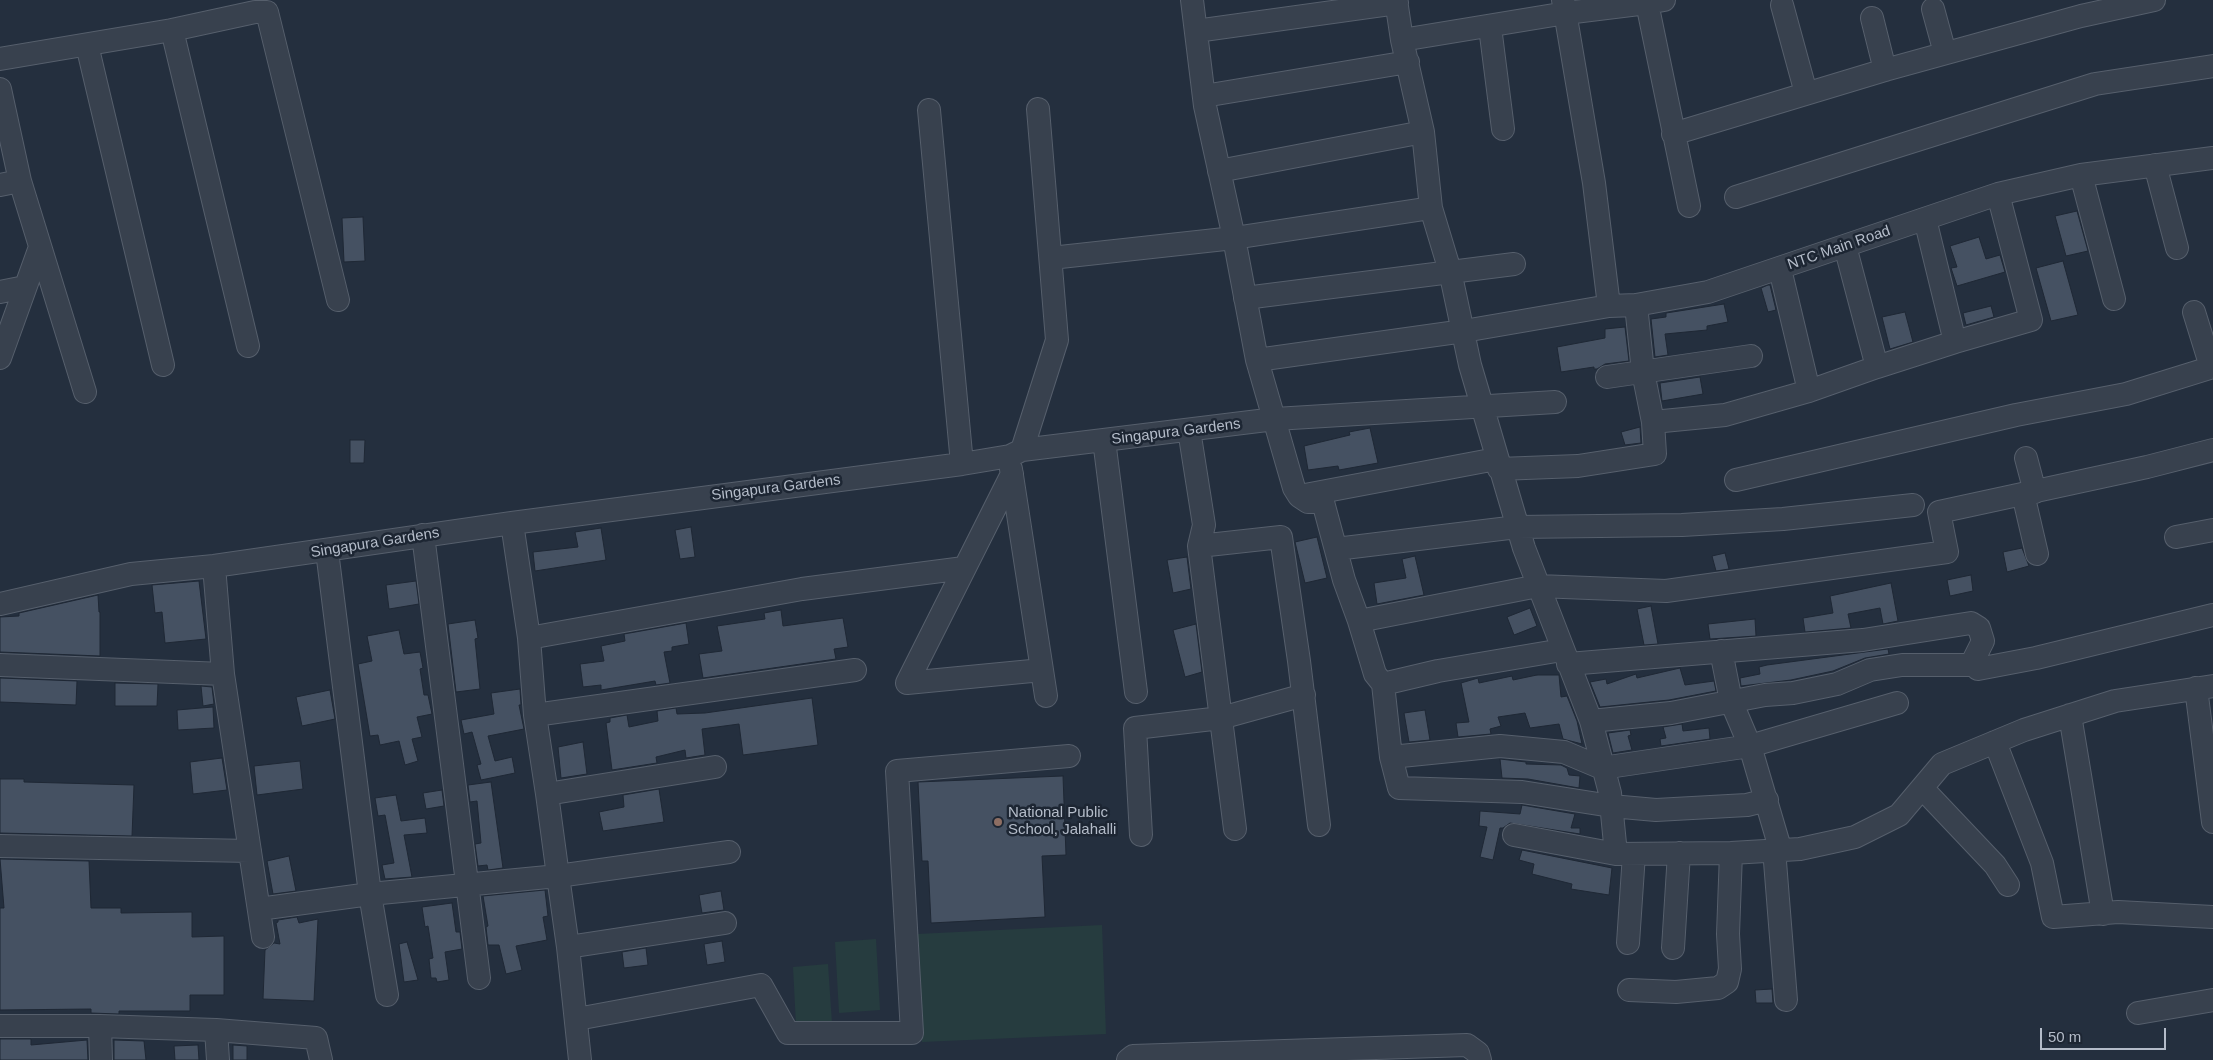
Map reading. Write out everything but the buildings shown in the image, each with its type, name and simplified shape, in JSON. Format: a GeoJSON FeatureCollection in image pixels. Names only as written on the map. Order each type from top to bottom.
{"type":"FeatureCollection","features":[{"type":"Feature","properties":{"kind":"street"},"geometry":{"type":"LineString","coordinates":[[1192,0],[1204,96],[1257,360],[1299,496],[1308,502],[1323,502],[1375,674],[1383,684],[1391,757],[1399,788],[1522,792],[1611,806],[1656,810],[1746,805],[1767,800]]}},
{"type":"Feature","properties":{"kind":"street"},"geometry":{"type":"LineString","coordinates":[[1673,134],[1945,53],[2088,14],[2154,0]]}},
{"type":"Feature","properties":{"kind":"street"},"geometry":{"type":"LineString","coordinates":[[1196,31],[1396,1],[1402,40],[1423,132],[1431,208],[1450,271],[1481,406],[1517,527],[1591,721],[1611,806],[1625,854],[1628,944]]}},
{"type":"Feature","properties":{"kind":"street"},"geometry":{"type":"LineString","coordinates":[[1402,40],[1490,27],[1564,6],[1655,2],[1673,134],[1689,206]]}},
{"type":"Feature","properties":{"kind":"street"},"geometry":{"type":"LineString","coordinates":[[1782,5],[1806,94]]}},
{"type":"Feature","properties":{"kind":"street"},"geometry":{"type":"LineString","coordinates":[[1564,6],[1594,183],[1609,306]]}},
{"type":"Feature","properties":{"kind":"street"},"geometry":{"type":"LineString","coordinates":[[1933,8],[1945,53]]}},
{"type":"Feature","properties":{"kind":"street"},"geometry":{"type":"LineString","coordinates":[[0,59],[172,30],[255,12],[267,12],[338,300]]}},
{"type":"Feature","properties":{"kind":"street"},"geometry":{"type":"LineString","coordinates":[[1872,18],[1884,70]]}},
{"type":"Feature","properties":{"kind":"street"},"geometry":{"type":"LineString","coordinates":[[1490,27],[1503,129]]}},
{"type":"Feature","properties":{"kind":"street"},"geometry":{"type":"LineString","coordinates":[[172,30],[248,346]]}},
{"type":"Feature","properties":{"kind":"street"},"geometry":{"type":"LineString","coordinates":[[87,45],[163,365]]}},
{"type":"Feature","properties":{"kind":"street"},"geometry":{"type":"LineString","coordinates":[[1204,96],[1408,62]]}},
{"type":"Feature","properties":{"kind":"street"},"geometry":{"type":"LineString","coordinates":[[1736,197],[2095,84],[2213,66]]}},
{"type":"Feature","properties":{"kind":"street"},"geometry":{"type":"LineString","coordinates":[[0,89],[10,183],[40,247],[85,392]]}},
{"type":"Feature","properties":{"kind":"street"},"geometry":{"type":"LineString","coordinates":[[1038,109],[1057,340],[1015,460],[907,683],[1042,670]]}},
{"type":"Feature","properties":{"kind":"street"},"geometry":{"type":"LineString","coordinates":[[929,110],[962,464]]}},
{"type":"Feature","properties":{"kind":"street"},"geometry":{"type":"LineString","coordinates":[[1219,171],[1423,132]]}},
{"type":"Feature","properties":{"kind":"street","name":"NTC Main Road"},"geometry":{"type":"LineString","coordinates":[[1257,360],[1464,331],[1609,306],[1636,305],[1708,292],[1998,194],[2082,175],[2213,158]]}},
{"type":"Feature","properties":{"kind":"street"},"geometry":{"type":"LineString","coordinates":[[2155,165],[2177,248]]}},
{"type":"Feature","properties":{"kind":"street"},"geometry":{"type":"LineString","coordinates":[[2082,175],[2114,299]]}},
{"type":"Feature","properties":{"kind":"street"},"geometry":{"type":"LineString","coordinates":[[1653,422],[1725,414],[1809,391],[1955,342],[2031,320],[1998,194]]}},
{"type":"Feature","properties":{"kind":"street"},"geometry":{"type":"LineString","coordinates":[[1051,258],[1234,238],[1431,208]]}},
{"type":"Feature","properties":{"kind":"street"},"geometry":{"type":"LineString","coordinates":[[1925,219],[1955,342]]}},
{"type":"Feature","properties":{"kind":"street"},"geometry":{"type":"LineString","coordinates":[[1845,246],[1877,367]]}},
{"type":"Feature","properties":{"kind":"street"},"geometry":{"type":"LineString","coordinates":[[0,358],[40,247]]}},
{"type":"Feature","properties":{"kind":"street"},"geometry":{"type":"LineString","coordinates":[[1245,298],[1514,264]]}},
{"type":"Feature","properties":{"kind":"street"},"geometry":{"type":"LineString","coordinates":[[1780,269],[1809,391]]}},
{"type":"Feature","properties":{"kind":"street"},"geometry":{"type":"LineString","coordinates":[[0,292],[25,287]]}},
{"type":"Feature","properties":{"kind":"street"},"geometry":{"type":"LineString","coordinates":[[1299,496],[1498,464],[1578,466],[1655,454],[1653,422],[1643,372],[1636,305]]}},
{"type":"Feature","properties":{"kind":"street"},"geometry":{"type":"LineString","coordinates":[[1736,480],[2016,415],[2126,394],[2212,367],[2194,312]]}},
{"type":"Feature","properties":{"kind":"street"},"geometry":{"type":"LineString","coordinates":[[1607,377],[1751,356]]}},
{"type":"Feature","properties":{"kind":"street","name":"Singapura Gardens"},"geometry":{"type":"LineString","coordinates":[[0,604],[131,574],[214,566],[327,551],[423,535],[962,464],[1015,460],[1104,440],[1275,419],[1555,402]]}},
{"type":"Feature","properties":{"kind":"street"},"geometry":{"type":"LineString","coordinates":[[1189,430],[1204,525],[1199,546],[1236,829]]}},
{"type":"Feature","properties":{"kind":"street"},"geometry":{"type":"LineString","coordinates":[[1104,440],[1136,692]]}},
{"type":"Feature","properties":{"kind":"street"},"geometry":{"type":"LineString","coordinates":[[1359,622],[1538,586],[1666,591],[1947,552],[1939,512],[2213,450]]}},
{"type":"Feature","properties":{"kind":"street"},"geometry":{"type":"LineString","coordinates":[[2026,458],[2037,554]]}},
{"type":"Feature","properties":{"kind":"street"},"geometry":{"type":"LineString","coordinates":[[1015,460],[1046,696]]}},
{"type":"Feature","properties":{"kind":"street"},"geometry":{"type":"LineString","coordinates":[[1336,549],[1517,527],[1719,523],[1783,519],[1913,505]]}},
{"type":"Feature","properties":{"kind":"street"},"geometry":{"type":"LineString","coordinates":[[512,523],[529,638],[535,715],[574,987],[580,1060]]}},
{"type":"Feature","properties":{"kind":"street"},"geometry":{"type":"LineString","coordinates":[[2176,537],[2213,530]]}},
{"type":"Feature","properties":{"kind":"street"},"geometry":{"type":"LineString","coordinates":[[423,535],[479,978]]}},
{"type":"Feature","properties":{"kind":"street"},"geometry":{"type":"LineString","coordinates":[[1199,546],[1281,537],[1304,695],[1319,825]]}},
{"type":"Feature","properties":{"kind":"street"},"geometry":{"type":"LineString","coordinates":[[327,551],[370,894],[387,995]]}},
{"type":"Feature","properties":{"kind":"street"},"geometry":{"type":"LineString","coordinates":[[214,566],[223,674],[263,937]]}},
{"type":"Feature","properties":{"kind":"street"},"geometry":{"type":"LineString","coordinates":[[529,638],[802,589],[964,568]]}},
{"type":"Feature","properties":{"kind":"street"},"geometry":{"type":"LineString","coordinates":[[1978,669],[2036,658],[2213,615]]}},
{"type":"Feature","properties":{"kind":"street"},"geometry":{"type":"LineString","coordinates":[[1383,684],[1438,671],[1565,657],[1721,651],[1863,640],[1971,623],[1979,628],[1983,641],[1971,665],[1902,665],[1870,670],[1837,684],[1793,693],[1764,694],[1671,713],[1591,721]]}},
{"type":"Feature","properties":{"kind":"street"},"geometry":{"type":"LineString","coordinates":[[1721,651],[1731,701],[1750,746],[1767,800],[1777,849],[1786,1000]]}},
{"type":"Feature","properties":{"kind":"street"},"geometry":{"type":"LineString","coordinates":[[0,665],[223,674]]}},
{"type":"Feature","properties":{"kind":"street"},"geometry":{"type":"LineString","coordinates":[[535,715],[855,670]]}},
{"type":"Feature","properties":{"kind":"street"},"geometry":{"type":"LineString","coordinates":[[1514,835],[1625,854],[1731,853],[1800,848],[1855,837],[1899,815],[1923,789],[1942,764],[1995,742],[2115,701],[2204,687],[2213,822]]}},
{"type":"Feature","properties":{"kind":"street"},"geometry":{"type":"LineString","coordinates":[[1141,835],[1135,728],[1221,718],[1304,695]]}},
{"type":"Feature","properties":{"kind":"street"},"geometry":{"type":"LineString","coordinates":[[1391,757],[1500,746],[1564,752],[1602,768],[1750,746],[1897,703]]}},
{"type":"Feature","properties":{"kind":"street"},"geometry":{"type":"LineString","coordinates":[[2070,716],[2103,914]]}},
{"type":"Feature","properties":{"kind":"street"},"geometry":{"type":"LineString","coordinates":[[1995,742],[2042,863],[2053,917],[2103,914],[2213,917]]}},
{"type":"Feature","properties":{"kind":"street"},"geometry":{"type":"LineString","coordinates":[[577,1019],[761,984],[788,1033],[912,1033],[897,771],[1069,756]]}},
{"type":"Feature","properties":{"kind":"street"},"geometry":{"type":"LineString","coordinates":[[547,794],[715,767]]}},
{"type":"Feature","properties":{"kind":"street"},"geometry":{"type":"LineString","coordinates":[[1923,789],[1995,865],[2008,885]]}},
{"type":"Feature","properties":{"kind":"street"},"geometry":{"type":"LineString","coordinates":[[0,846],[250,851]]}},
{"type":"Feature","properties":{"kind":"street"},"geometry":{"type":"LineString","coordinates":[[259,909],[370,894],[558,876],[729,852]]}},
{"type":"Feature","properties":{"kind":"street"},"geometry":{"type":"LineString","coordinates":[[1673,948],[1679,853]]}},
{"type":"Feature","properties":{"kind":"street"},"geometry":{"type":"LineString","coordinates":[[1629,990],[1676,992],[1718,988],[1727,982],[1730,969],[1728,934],[1731,853]]}},
{"type":"Feature","properties":{"kind":"street"},"geometry":{"type":"LineString","coordinates":[[568,947],[726,923]]}},
{"type":"Feature","properties":{"kind":"street"},"geometry":{"type":"LineString","coordinates":[[2138,1014],[2213,1000]]}},
{"type":"Feature","properties":{"kind":"street"},"geometry":{"type":"LineString","coordinates":[[0,1026],[100,1026],[216,1030],[316,1038],[321,1060]]}},
{"type":"Feature","properties":{"kind":"street"},"geometry":{"type":"LineString","coordinates":[[100,1026],[101,1060]]}},
{"type":"Feature","properties":{"kind":"street"},"geometry":{"type":"LineString","coordinates":[[216,1030],[218,1060]]}},
{"type":"Feature","properties":{"kind":"street"},"geometry":{"type":"LineString","coordinates":[[1128,1060],[1133,1056],[1466,1045],[1478,1053],[1480,1060]]}},
{"type":"Feature","properties":{"kind":"green space"},"geometry":{"type":"Polygon","coordinates":[[[1102,925],[1106,1034],[922,1042],[917,934],[1102,925]]]}},
{"type":"Feature","properties":{"kind":"green space"},"geometry":{"type":"Polygon","coordinates":[[[876,939],[880,1010],[839,1013],[835,942],[876,939]]]}},
{"type":"Feature","properties":{"kind":"green space"},"geometry":{"type":"Polygon","coordinates":[[[828,964],[832,1023],[796,1025],[793,967],[828,964]]]}},
{"type":"Feature","properties":{"kind":"place","name":"National Public School, Jalahalli"},"geometry":{"type":"Point","coordinates":[998,822]}}]}
